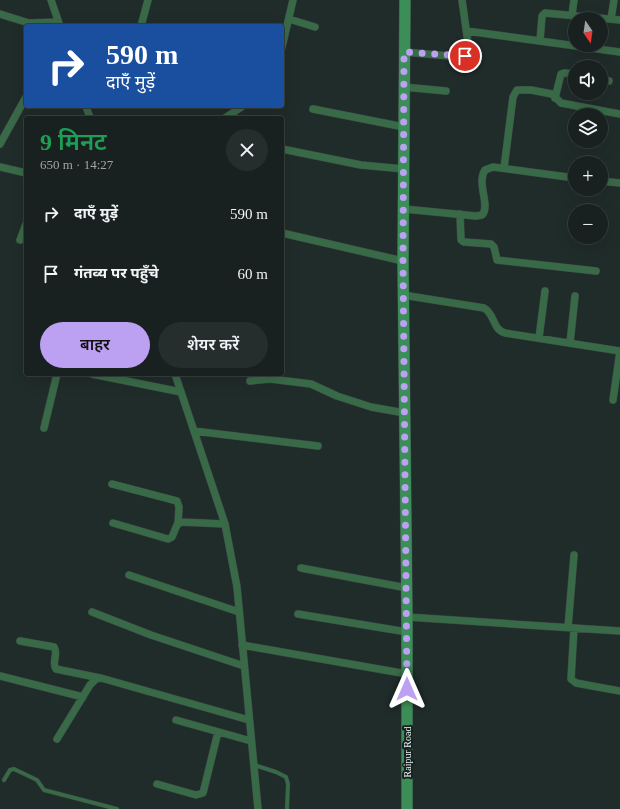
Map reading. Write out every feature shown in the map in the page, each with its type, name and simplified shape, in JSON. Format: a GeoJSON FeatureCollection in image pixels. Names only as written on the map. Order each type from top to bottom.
{"type":"FeatureCollection","features":[{"type":"Feature","properties":{"kind":"main road","name":"Raipur Road"},"geometry":{"type":"LineString","coordinates":[[405,0],[403,295],[407,588],[406,809]]}},
{"type":"Feature","properties":{"kind":"street"},"geometry":{"type":"LineString","coordinates":[[0,14],[30,23],[59,24],[51,0]]}},
{"type":"Feature","properties":{"kind":"street"},"geometry":{"type":"LineString","coordinates":[[141,24],[148,0]]}},
{"type":"Feature","properties":{"kind":"street"},"geometry":{"type":"LineString","coordinates":[[284,39],[293,0]]}},
{"type":"Feature","properties":{"kind":"street"},"geometry":{"type":"LineString","coordinates":[[404,52],[465,56],[468,50],[462,0]]}},
{"type":"Feature","properties":{"kind":"street"},"geometry":{"type":"LineString","coordinates":[[572,12],[574,0]]}},
{"type":"Feature","properties":{"kind":"street"},"geometry":{"type":"LineString","coordinates":[[612,19],[614,0]]}},
{"type":"Feature","properties":{"kind":"street"},"geometry":{"type":"LineString","coordinates":[[540,41],[544,13],[548,12],[568,15]]}},
{"type":"Feature","properties":{"kind":"street"},"geometry":{"type":"LineString","coordinates":[[608,19],[620,20]]}},
{"type":"Feature","properties":{"kind":"street"},"geometry":{"type":"LineString","coordinates":[[289,20],[315,27]]}},
{"type":"Feature","properties":{"kind":"street"},"geometry":{"type":"LineString","coordinates":[[466,31],[620,52]]}},
{"type":"Feature","properties":{"kind":"street"},"geometry":{"type":"LineString","coordinates":[[555,98],[561,74],[568,73]]}},
{"type":"Feature","properties":{"kind":"street"},"geometry":{"type":"LineString","coordinates":[[404,87],[446,91]]}},
{"type":"Feature","properties":{"kind":"street"},"geometry":{"type":"LineString","coordinates":[[504,168],[514,92],[520,89],[552,94],[561,103],[620,114]]}},
{"type":"Feature","properties":{"kind":"street"},"geometry":{"type":"LineString","coordinates":[[0,144],[24,101]]}},
{"type":"Feature","properties":{"kind":"street"},"geometry":{"type":"LineString","coordinates":[[227,116],[240,108]]}},
{"type":"Feature","properties":{"kind":"street"},"geometry":{"type":"LineString","coordinates":[[313,109],[404,127]]}},
{"type":"Feature","properties":{"kind":"street"},"geometry":{"type":"LineString","coordinates":[[284,149],[361,165],[404,169]]}},
{"type":"Feature","properties":{"kind":"street"},"geometry":{"type":"LineString","coordinates":[[0,167],[24,173]]}},
{"type":"Feature","properties":{"kind":"street"},"geometry":{"type":"LineString","coordinates":[[404,209],[476,216],[483,213],[485,209],[481,179],[483,172],[493,167],[568,177]]}},
{"type":"Feature","properties":{"kind":"street"},"geometry":{"type":"LineString","coordinates":[[608,182],[620,183]]}},
{"type":"Feature","properties":{"kind":"street"},"geometry":{"type":"LineString","coordinates":[[460,214],[461,240],[464,242],[491,244],[494,247],[497,260],[596,271]]}},
{"type":"Feature","properties":{"kind":"street"},"geometry":{"type":"LineString","coordinates":[[20,240],[24,229]]}},
{"type":"Feature","properties":{"kind":"street"},"geometry":{"type":"LineString","coordinates":[[284,233],[403,261]]}},
{"type":"Feature","properties":{"kind":"street"},"geometry":{"type":"LineString","coordinates":[[539,338],[545,291]]}},
{"type":"Feature","properties":{"kind":"street"},"geometry":{"type":"LineString","coordinates":[[403,295],[481,307],[489,312],[496,327],[501,332],[620,351],[612,400]]}},
{"type":"Feature","properties":{"kind":"street"},"geometry":{"type":"LineString","coordinates":[[570,343],[575,296]]}},
{"type":"Feature","properties":{"kind":"street"},"geometry":{"type":"LineString","coordinates":[[44,428],[57,376]]}},
{"type":"Feature","properties":{"kind":"street"},"geometry":{"type":"LineString","coordinates":[[102,376],[181,392]]}},
{"type":"Feature","properties":{"kind":"street"},"geometry":{"type":"LineString","coordinates":[[176,376],[225,524],[237,587],[258,809]]}},
{"type":"Feature","properties":{"kind":"street"},"geometry":{"type":"LineString","coordinates":[[250,381],[270,379],[311,384],[337,396],[371,407],[405,413]]}},
{"type":"Feature","properties":{"kind":"street"},"geometry":{"type":"LineString","coordinates":[[194,431],[318,446]]}},
{"type":"Feature","properties":{"kind":"street"},"geometry":{"type":"LineString","coordinates":[[112,484],[177,501],[179,507],[178,524],[172,538],[168,539],[113,523]]}},
{"type":"Feature","properties":{"kind":"street"},"geometry":{"type":"LineString","coordinates":[[178,524],[184,522],[225,524]]}},
{"type":"Feature","properties":{"kind":"street"},"geometry":{"type":"LineString","coordinates":[[574,555],[571,628],[571,679],[576,683],[620,691]]}},
{"type":"Feature","properties":{"kind":"street"},"geometry":{"type":"LineString","coordinates":[[302,568],[407,588]]}},
{"type":"Feature","properties":{"kind":"street"},"geometry":{"type":"LineString","coordinates":[[129,575],[239,612]]}},
{"type":"Feature","properties":{"kind":"street"},"geometry":{"type":"LineString","coordinates":[[92,612],[151,635],[244,666]]}},
{"type":"Feature","properties":{"kind":"street"},"geometry":{"type":"LineString","coordinates":[[298,614],[407,632]]}},
{"type":"Feature","properties":{"kind":"street"},"geometry":{"type":"LineString","coordinates":[[407,617],[620,631]]}},
{"type":"Feature","properties":{"kind":"street"},"geometry":{"type":"LineString","coordinates":[[20,642],[54,647],[56,652],[54,664],[56,669],[101,678],[249,720]]}},
{"type":"Feature","properties":{"kind":"street"},"geometry":{"type":"LineString","coordinates":[[242,645],[407,674]]}},
{"type":"Feature","properties":{"kind":"street"},"geometry":{"type":"LineString","coordinates":[[0,676],[83,697]]}},
{"type":"Feature","properties":{"kind":"street"},"geometry":{"type":"LineString","coordinates":[[57,739],[92,681],[101,678]]}},
{"type":"Feature","properties":{"kind":"street"},"geometry":{"type":"LineString","coordinates":[[176,720],[251,740]]}},
{"type":"Feature","properties":{"kind":"street"},"geometry":{"type":"LineString","coordinates":[[157,784],[196,795],[203,794],[218,732]]}},
{"type":"Feature","properties":{"kind":"lane"},"geometry":{"type":"LineString","coordinates":[[254,765],[286,777],[288,788],[287,809]]}},
{"type":"Feature","properties":{"kind":"lane"},"geometry":{"type":"LineString","coordinates":[[4,780],[10,770],[14,769],[37,780],[44,790],[117,809]]}},
{"type":"Feature","properties":{"kind":"route"},"geometry":{"type":"LineString","coordinates":[[407,689],[403,261],[404,52],[461,57],[465,56]]}}]}
